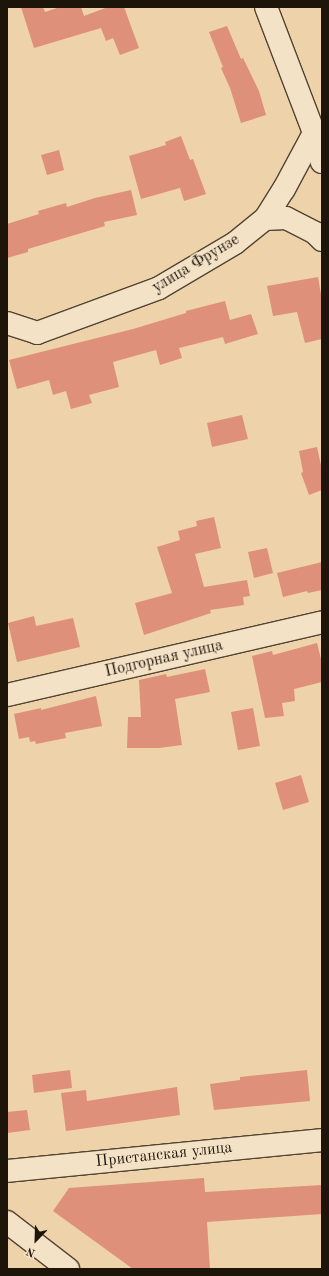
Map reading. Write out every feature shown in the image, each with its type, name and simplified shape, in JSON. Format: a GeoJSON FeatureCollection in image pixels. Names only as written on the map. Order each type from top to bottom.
{"type":"FeatureCollection","features":[{"type":"Feature","properties":{"kind":"street"},"geometry":{"type":"LineString","coordinates":[[266,7],[314,133],[322,162]]}},
{"type":"Feature","properties":{"kind":"street","name":"улица Фрунзе"},"geometry":{"type":"LineString","coordinates":[[7,322],[38,333],[159,288],[235,243],[265,219],[284,189],[314,133]]}},
{"type":"Feature","properties":{"kind":"street"},"geometry":{"type":"LineString","coordinates":[[265,219],[286,218],[315,233],[322,240]]}},
{"type":"Feature","properties":{"kind":"street","name":"Подгорная улица"},"geometry":{"type":"LineString","coordinates":[[7,695],[322,622]]}},
{"type":"Feature","properties":{"kind":"street","name":"Пристанская улица"},"geometry":{"type":"LineString","coordinates":[[7,1170],[322,1140]]}},
{"type":"Feature","properties":{"kind":"street"},"geometry":{"type":"LineString","coordinates":[[7,1222],[68,1269]]}},
{"type":"Feature","properties":{"kind":"building"},"geometry":{"type":"Polygon","coordinates":[[[21,7],[43,7],[45,12],[60,7],[81,7],[84,16],[108,7],[124,7],[139,48],[120,55],[113,38],[106,41],[101,28],[34,48],[21,7]]]}},
{"type":"Feature","properties":{"kind":"building"},"geometry":{"type":"Polygon","coordinates":[[[227,26],[241,59],[243,58],[259,91],[266,115],[241,123],[230,88],[221,68],[223,67],[209,32],[227,26]]]}},
{"type":"Feature","properties":{"kind":"building"},"geometry":{"type":"Polygon","coordinates":[[[181,136],[190,160],[193,159],[206,194],[184,201],[180,188],[141,199],[129,156],[166,145],[165,142],[181,136]]]}},
{"type":"Feature","properties":{"kind":"building"},"geometry":{"type":"Polygon","coordinates":[[[59,150],[64,170],[47,175],[41,155],[59,150]]]}},
{"type":"Feature","properties":{"kind":"building"},"geometry":{"type":"Polygon","coordinates":[[[131,190],[137,215],[104,222],[105,226],[28,249],[28,252],[7,258],[7,224],[39,214],[38,211],[66,203],[67,207],[95,198],[131,190]]]}},
{"type":"Feature","properties":{"kind":"building"},"geometry":{"type":"Polygon","coordinates":[[[318,277],[322,300],[322,339],[305,343],[297,312],[273,316],[267,286],[318,277]]]}},
{"type":"Feature","properties":{"kind":"building"},"geometry":{"type":"Polygon","coordinates":[[[225,301],[230,320],[251,314],[258,334],[225,344],[223,337],[179,348],[182,358],[160,365],[156,350],[113,362],[119,387],[89,395],[92,403],[71,409],[66,391],[53,395],[49,380],[17,389],[9,360],[133,329],[186,313],[186,311],[225,301]]]}},
{"type":"Feature","properties":{"kind":"building"},"geometry":{"type":"Polygon","coordinates":[[[242,415],[248,439],[212,447],[207,423],[242,415]]]}},
{"type":"Feature","properties":{"kind":"building"},"geometry":{"type":"Polygon","coordinates":[[[317,447],[322,470],[322,490],[309,495],[301,473],[303,472],[299,451],[317,447]]]}},
{"type":"Feature","properties":{"kind":"building"},"geometry":{"type":"Polygon","coordinates":[[[214,517],[221,548],[195,554],[204,587],[247,580],[250,596],[243,597],[244,605],[210,610],[211,613],[144,635],[135,603],[172,593],[157,547],[180,540],[178,531],[197,526],[196,521],[214,517]]]}},
{"type":"Feature","properties":{"kind":"building"},"geometry":{"type":"Polygon","coordinates":[[[267,548],[273,573],[254,578],[248,552],[267,548]]]}},
{"type":"Feature","properties":{"kind":"building"},"geometry":{"type":"Polygon","coordinates":[[[322,562],[322,590],[308,593],[307,591],[283,597],[277,573],[322,562]]]}},
{"type":"Feature","properties":{"kind":"building"},"geometry":{"type":"Polygon","coordinates":[[[34,616],[36,626],[73,618],[80,647],[17,662],[8,623],[34,616]]]}},
{"type":"Feature","properties":{"kind":"building"},"geometry":{"type":"Polygon","coordinates":[[[317,643],[322,663],[322,682],[294,689],[295,701],[282,703],[284,716],[265,718],[252,656],[272,651],[273,655],[317,643]]]}},
{"type":"Feature","properties":{"kind":"building"},"geometry":{"type":"Polygon","coordinates":[[[205,669],[210,692],[175,699],[182,745],[159,748],[127,748],[128,717],[141,717],[139,680],[166,674],[167,677],[205,669]]]}},
{"type":"Feature","properties":{"kind":"building"},"geometry":{"type":"Polygon","coordinates":[[[96,696],[102,726],[65,733],[66,738],[36,744],[35,741],[30,742],[29,737],[19,739],[14,714],[41,708],[41,710],[96,696]]]}},
{"type":"Feature","properties":{"kind":"building"},"geometry":{"type":"Polygon","coordinates":[[[253,708],[260,746],[238,750],[231,712],[253,708]]]}},
{"type":"Feature","properties":{"kind":"building"},"geometry":{"type":"Polygon","coordinates":[[[301,775],[309,802],[283,810],[275,783],[301,775]]]}},
{"type":"Feature","properties":{"kind":"building"},"geometry":{"type":"Polygon","coordinates":[[[70,1070],[72,1088],[34,1093],[32,1075],[70,1070]]]}},
{"type":"Feature","properties":{"kind":"building"},"geometry":{"type":"Polygon","coordinates":[[[307,1070],[310,1101],[214,1110],[210,1084],[240,1080],[240,1077],[307,1070]]]}},
{"type":"Feature","properties":{"kind":"building"},"geometry":{"type":"Polygon","coordinates":[[[177,1087],[180,1115],[66,1131],[61,1093],[86,1090],[87,1101],[177,1087]]]}},
{"type":"Feature","properties":{"kind":"building"},"geometry":{"type":"Polygon","coordinates":[[[27,1110],[30,1130],[7,1133],[7,1112],[27,1110]]]}},
{"type":"Feature","properties":{"kind":"building"},"geometry":{"type":"Polygon","coordinates":[[[204,1178],[205,1192],[322,1185],[322,1214],[207,1222],[210,1269],[133,1269],[53,1211],[69,1188],[204,1178]]]}}]}
